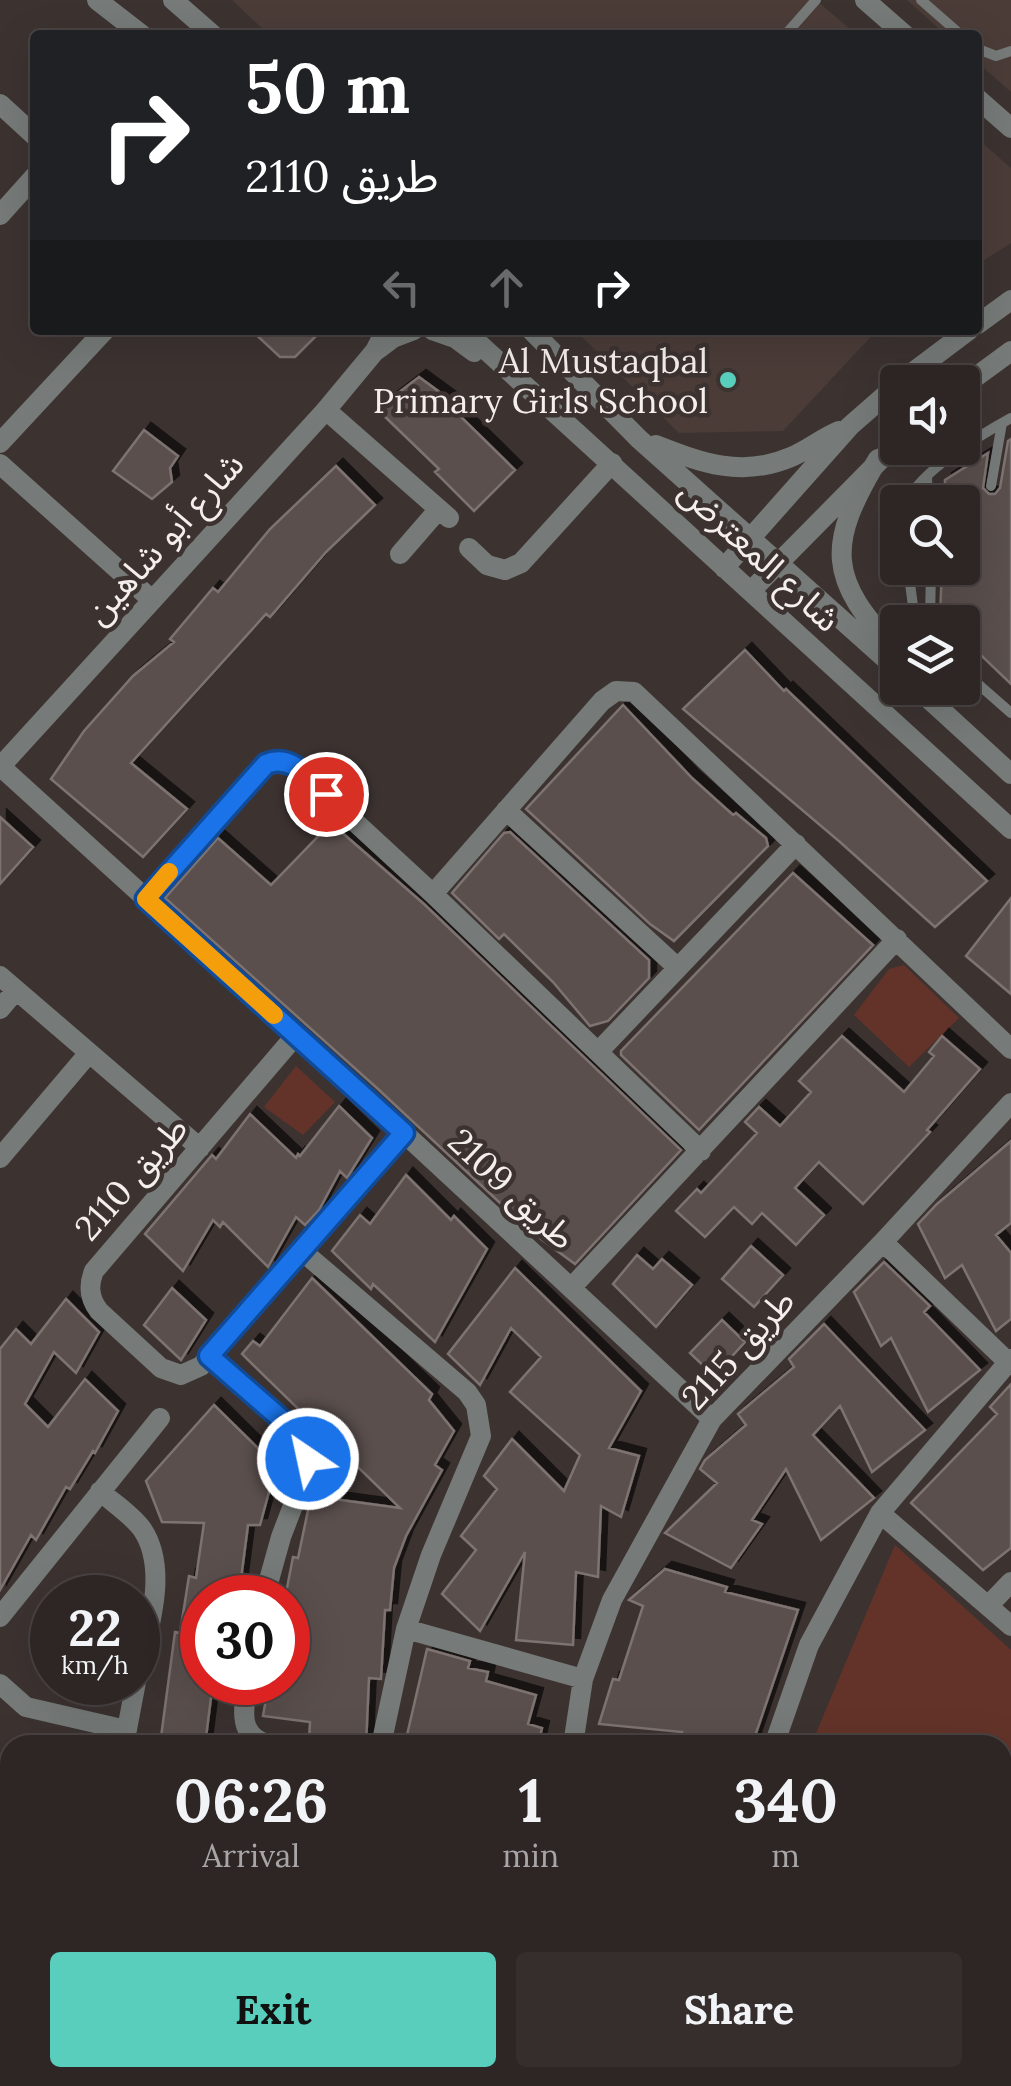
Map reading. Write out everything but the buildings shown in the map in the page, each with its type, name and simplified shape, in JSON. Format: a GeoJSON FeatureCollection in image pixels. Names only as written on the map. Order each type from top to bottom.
{"type":"FeatureCollection","features":[{"type":"Feature","properties":{"kind":"street"},"geometry":{"type":"LineString","coordinates":[[98,0],[136,30]]}},
{"type":"Feature","properties":{"kind":"street"},"geometry":{"type":"LineString","coordinates":[[865,0],[899,30]]}},
{"type":"Feature","properties":{"kind":"street"},"geometry":{"type":"LineString","coordinates":[[184,4],[208,30]]}},
{"type":"Feature","properties":{"kind":"street"},"geometry":{"type":"LineString","coordinates":[[982,102],[1008,120]]}},
{"type":"Feature","properties":{"kind":"street"},"geometry":{"type":"LineString","coordinates":[[0,104],[30,131]]}},
{"type":"Feature","properties":{"kind":"street"},"geometry":{"type":"LineString","coordinates":[[0,215],[30,182]]}},
{"type":"Feature","properties":{"kind":"street"},"geometry":{"type":"LineString","coordinates":[[982,321],[1011,300]]}},
{"type":"Feature","properties":{"kind":"street"},"geometry":{"type":"LineString","coordinates":[[0,443],[100,335]]}},
{"type":"Feature","properties":{"kind":"street","name":"شارع أبو شاهين"},"geometry":{"type":"LineString","coordinates":[[0,767],[326,410],[375,351],[383,335]]}},
{"type":"Feature","properties":{"kind":"street","name":"شارع أبو شاهين"},"geometry":{"type":"LineString","coordinates":[[375,351],[401,335]]}},
{"type":"Feature","properties":{"kind":"street"},"geometry":{"type":"LineString","coordinates":[[446,335],[531,389]]}},
{"type":"Feature","properties":{"kind":"street","name":"شارع المعترض"},"geometry":{"type":"LineString","coordinates":[[470,335],[1011,829]]}},
{"type":"Feature","properties":{"kind":"street","name":"شارع المعترض"},"geometry":{"type":"LineString","coordinates":[[536,335],[640,438],[880,653]]}},
{"type":"Feature","properties":{"kind":"street"},"geometry":{"type":"LineString","coordinates":[[922,365],[962,335]]}},
{"type":"Feature","properties":{"kind":"street"},"geometry":{"type":"LineString","coordinates":[[980,374],[1011,351]]}},
{"type":"Feature","properties":{"kind":"street"},"geometry":{"type":"LineString","coordinates":[[724,568],[850,426],[880,399]]}},
{"type":"Feature","properties":{"kind":"street"},"geometry":{"type":"LineString","coordinates":[[326,410],[444,514],[400,554]]}},
{"type":"Feature","properties":{"kind":"street"},"geometry":{"type":"LineString","coordinates":[[640,438],[718,468],[749,468],[794,456],[850,426]]}},
{"type":"Feature","properties":{"kind":"street"},"geometry":{"type":"LineString","coordinates":[[751,592],[878,458]]}},
{"type":"Feature","properties":{"kind":"street"},"geometry":{"type":"LineString","coordinates":[[878,458],[846,515],[842,562],[854,600],[880,633]]}},
{"type":"Feature","properties":{"kind":"street"},"geometry":{"type":"LineString","coordinates":[[469,548],[487,565],[505,570],[521,563],[612,463]]}},
{"type":"Feature","properties":{"kind":"street"},"geometry":{"type":"LineString","coordinates":[[0,464],[152,600]]}},
{"type":"Feature","properties":{"kind":"street"},"geometry":{"type":"LineString","coordinates":[[432,894],[602,701],[625,690],[642,696],[1011,1049]]}},
{"type":"Feature","properties":{"kind":"street"},"geometry":{"type":"LineString","coordinates":[[935,705],[1011,774]]}},
{"type":"Feature","properties":{"kind":"street"},"geometry":{"type":"LineString","coordinates":[[942,705],[950,719]]}},
{"type":"Feature","properties":{"kind":"street"},"geometry":{"type":"LineString","coordinates":[[146,899],[260,770],[283,760],[299,769],[701,1152]]}},
{"type":"Feature","properties":{"kind":"street","name":"طريق 2109"},"geometry":{"type":"LineString","coordinates":[[0,767],[712,1419]]}},
{"type":"Feature","properties":{"kind":"street"},"geometry":{"type":"LineString","coordinates":[[506,810],[678,968]]}},
{"type":"Feature","properties":{"kind":"street"},"geometry":{"type":"LineString","coordinates":[[598,1052],[796,844]]}},
{"type":"Feature","properties":{"kind":"street"},"geometry":{"type":"LineString","coordinates":[[571,1288],[897,939]]}},
{"type":"Feature","properties":{"kind":"street"},"geometry":{"type":"LineString","coordinates":[[0,1010],[8,983],[200,1148]]}},
{"type":"Feature","properties":{"kind":"street","name":"طريق 2110"},"geometry":{"type":"LineString","coordinates":[[296,1035],[94,1271],[90,1292],[100,1311],[170,1374],[192,1372],[404,1133]]}},
{"type":"Feature","properties":{"kind":"street"},"geometry":{"type":"LineString","coordinates":[[0,1158],[89,1053]]}},
{"type":"Feature","properties":{"kind":"street","name":"طريق 2115"},"geometry":{"type":"LineString","coordinates":[[574,1735],[583,1678],[612,1600],[712,1419],[1011,1103]]}},
{"type":"Feature","properties":{"kind":"street"},"geometry":{"type":"LineString","coordinates":[[778,1735],[809,1646],[880,1513],[1009,1360],[883,1242]]}},
{"type":"Feature","properties":{"kind":"street"},"geometry":{"type":"LineString","coordinates":[[302,1251],[467,1392],[481,1420],[477,1450],[431,1555],[406,1629],[384,1735]]}},
{"type":"Feature","properties":{"kind":"street"},"geometry":{"type":"LineString","coordinates":[[209,1356],[295,1431],[306,1449],[307,1470],[270,1575]]}},
{"type":"Feature","properties":{"kind":"street"},"geometry":{"type":"LineString","coordinates":[[0,1617],[160,1418]]}},
{"type":"Feature","properties":{"kind":"street"},"geometry":{"type":"LineString","coordinates":[[100,1492],[142,1529],[155,1560],[154,1575]]}},
{"type":"Feature","properties":{"kind":"street"},"geometry":{"type":"LineString","coordinates":[[880,1513],[1011,1626]]}},
{"type":"Feature","properties":{"kind":"street"},"geometry":{"type":"LineString","coordinates":[[989,1606],[1011,1582]]}},
{"type":"Feature","properties":{"kind":"street"},"geometry":{"type":"LineString","coordinates":[[406,1629],[583,1678]]}},
{"type":"Feature","properties":{"kind":"street"},"geometry":{"type":"LineString","coordinates":[[0,1684],[26,1707],[115,1735]]}},
{"type":"Feature","properties":{"kind":"street"},"geometry":{"type":"LineString","coordinates":[[126,1735],[132,1705]]}},
{"type":"Feature","properties":{"kind":"street"},"geometry":{"type":"LineString","coordinates":[[245,1705],[243,1719],[250,1735]]}},
{"type":"Feature","properties":{"kind":"lane"},"geometry":{"type":"LineString","coordinates":[[789,30],[816,0]]}},
{"type":"Feature","properties":{"kind":"lane"},"geometry":{"type":"LineString","coordinates":[[921,0],[955,30]]}},
{"type":"Feature","properties":{"kind":"lane"},"geometry":{"type":"LineString","coordinates":[[982,51],[996,56],[1011,51]]}},
{"type":"Feature","properties":{"kind":"lane"},"geometry":{"type":"LineString","coordinates":[[917,485],[1006,420]]}},
{"type":"Feature","properties":{"kind":"lane"},"geometry":{"type":"LineString","coordinates":[[991,486],[1006,420]]}},
{"type":"Feature","properties":{"kind":"lane"},"geometry":{"type":"LineString","coordinates":[[927,477],[927,485]]}},
{"type":"Feature","properties":{"kind":"lane"},"geometry":{"type":"LineString","coordinates":[[980,685],[1011,712]]}},
{"type":"Feature","properties":{"kind":"shaded area"},"geometry":{"type":"Polygon","coordinates":[[[232,0],[816,0],[851,30],[264,30],[232,0]]]}},
{"type":"Feature","properties":{"kind":"shaded area"},"geometry":{"type":"Polygon","coordinates":[[[907,0],[1011,0],[1011,92],[982,67],[982,30],[940,30],[907,0]]]}},
{"type":"Feature","properties":{"kind":"shaded area"},"geometry":{"type":"Polygon","coordinates":[[[982,143],[1011,168],[1011,243],[982,261],[982,143]]]}},
{"type":"Feature","properties":{"kind":"shaded area","name":"Al Mustaqbal Primary Girls School"},"geometry":{"type":"Polygon","coordinates":[[[580,335],[872,335],[783,431],[679,433],[580,335]]]}},
{"type":"Feature","properties":{"kind":"shaded area"},"geometry":{"type":"Polygon","coordinates":[[[904,965],[959,1018],[909,1067],[854,1015],[889,969],[904,965]]]}},
{"type":"Feature","properties":{"kind":"shaded area"},"geometry":{"type":"Polygon","coordinates":[[[296,1066],[335,1102],[303,1135],[264,1107],[296,1066]]]}},
{"type":"Feature","properties":{"kind":"shaded area"},"geometry":{"type":"Polygon","coordinates":[[[895,1545],[1011,1650],[1011,1735],[815,1735],[895,1545]]]}},
{"type":"Feature","properties":{"kind":"slow traffic"},"geometry":{"type":"LineString","coordinates":[[169,872],[146,899],[274,1015]]}},
{"type":"Feature","properties":{"kind":"place","name":"Al Mustaqbal Primary Girls School"},"geometry":{"type":"Point","coordinates":[728,380]}},
{"type":"Feature","properties":{"kind":"route"},"geometry":{"type":"LineString","coordinates":[[308,1459],[295,1431],[209,1356],[404,1133],[146,899],[266,764],[283,760],[292,764],[326,794]]}}]}
